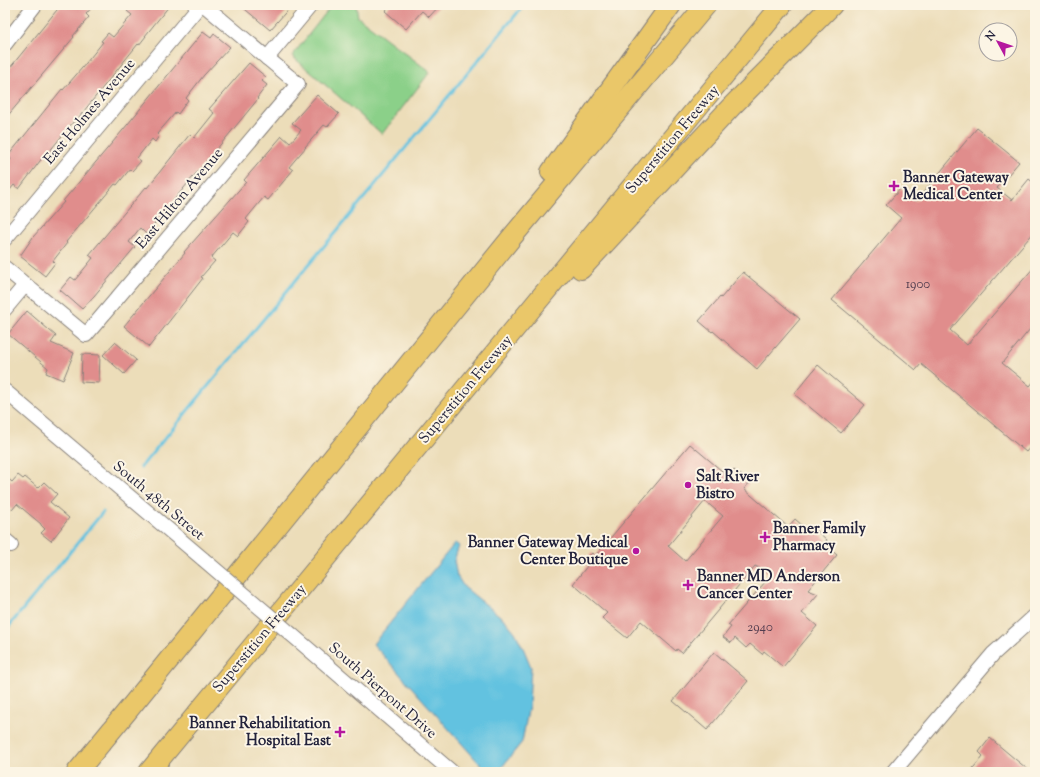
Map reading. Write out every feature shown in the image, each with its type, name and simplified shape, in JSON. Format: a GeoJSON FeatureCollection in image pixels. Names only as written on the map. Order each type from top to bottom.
{"type":"FeatureCollection","features":[{"type":"Feature","properties":{"kind":"highway"},"geometry":{"type":"LineString","coordinates":[[512,237],[520,214],[671,5]]}},
{"type":"Feature","properties":{"kind":"highway"},"geometry":{"type":"LineString","coordinates":[[77,772],[512,237],[706,5]]}},
{"type":"Feature","properties":{"kind":"highway","name":"Superstition Freeway"},"geometry":{"type":"LineString","coordinates":[[149,772],[782,5]]}},
{"type":"Feature","properties":{"kind":"highway"},"geometry":{"type":"LineString","coordinates":[[430,432],[731,107],[832,5]]}},
{"type":"Feature","properties":{"kind":"highway"},"geometry":{"type":"LineString","coordinates":[[72,772],[129,709]]}},
{"type":"Feature","properties":{"kind":"street"},"geometry":{"type":"LineString","coordinates":[[5,44],[35,5]]}},
{"type":"Feature","properties":{"kind":"street","name":"East Holmes Avenue"},"geometry":{"type":"LineString","coordinates":[[5,239],[200,5]]}},
{"type":"Feature","properties":{"kind":"street"},"geometry":{"type":"LineString","coordinates":[[204,5],[267,58],[311,5]]}},
{"type":"Feature","properties":{"kind":"street","name":"East Hilton Avenue"},"geometry":{"type":"LineString","coordinates":[[26,285],[86,335],[298,84],[267,58]]}},
{"type":"Feature","properties":{"kind":"street"},"geometry":{"type":"LineString","coordinates":[[5,268],[26,285],[5,309]]}},
{"type":"Feature","properties":{"kind":"street","name":"South 48th Street"},"geometry":{"type":"LineString","coordinates":[[5,391],[291,634]]}},
{"type":"Feature","properties":{"kind":"street"},"geometry":{"type":"LineString","coordinates":[[894,772],[993,654],[1035,616]]}},
{"type":"Feature","properties":{"kind":"street","name":"South Pierpont Drive"},"geometry":{"type":"LineString","coordinates":[[291,634],[452,772]]}},
{"type":"Feature","properties":{"kind":"green space"},"geometry":{"type":"Polygon","coordinates":[[[332,5],[356,5],[358,17],[430,72],[382,134],[292,56],[332,5]]]}},
{"type":"Feature","properties":{"kind":"water"},"geometry":{"type":"Polygon","coordinates":[[[455,543],[459,546],[454,561],[457,576],[464,587],[505,620],[515,632],[531,667],[529,706],[522,742],[498,772],[487,772],[373,644],[455,543]]]}},
{"type":"Feature","properties":{"kind":"building"},"geometry":{"type":"Polygon","coordinates":[[[61,5],[94,5],[86,14],[89,17],[73,36],[74,37],[5,119],[5,74],[61,5]]]}},
{"type":"Feature","properties":{"kind":"building"},"geometry":{"type":"Polygon","coordinates":[[[132,5],[170,5],[75,122],[74,121],[44,158],[43,157],[19,189],[14,185],[5,196],[5,167],[11,159],[8,156],[62,89],[63,90],[82,68],[103,42],[101,41],[108,33],[113,37],[132,15],[127,11],[132,5]]]}},
{"type":"Feature","properties":{"kind":"building"},"geometry":{"type":"Polygon","coordinates":[[[240,5],[292,5],[270,30],[240,5]]]}},
{"type":"Feature","properties":{"kind":"building"},"geometry":{"type":"Polygon","coordinates":[[[390,5],[440,5],[429,17],[422,11],[406,29],[385,11],[390,5]]]}},
{"type":"Feature","properties":{"kind":"building"},"geometry":{"type":"Polygon","coordinates":[[[203,32],[211,38],[214,34],[230,47],[204,75],[186,98],[188,100],[178,114],[176,112],[157,134],[159,136],[155,142],[152,139],[137,158],[141,161],[132,171],[130,169],[117,185],[115,184],[66,242],[67,243],[53,261],[55,263],[45,276],[20,256],[33,237],[64,202],[63,201],[203,32]]]}},
{"type":"Feature","properties":{"kind":"building"},"geometry":{"type":"Polygon","coordinates":[[[249,63],[266,77],[262,81],[267,85],[257,98],[258,99],[146,234],[140,228],[129,242],[135,247],[82,309],[60,290],[71,277],[75,280],[93,258],[89,255],[146,187],[147,188],[190,134],[194,138],[214,113],[209,109],[249,63]]]}},
{"type":"Feature","properties":{"kind":"building"},"geometry":{"type":"Polygon","coordinates":[[[317,95],[339,114],[327,127],[324,125],[305,147],[289,167],[293,170],[268,200],[264,197],[246,219],[249,222],[238,236],[233,232],[211,258],[215,261],[201,277],[203,278],[149,347],[124,326],[185,253],[184,252],[246,182],[244,180],[282,136],[290,143],[301,130],[292,123],[317,95]]]}},
{"type":"Feature","properties":{"kind":"building"},"geometry":{"type":"Polygon","coordinates":[[[977,128],[1019,162],[997,188],[1012,200],[1029,179],[1035,184],[1035,231],[950,330],[967,345],[1035,266],[1035,323],[1002,363],[1030,386],[1035,380],[1035,441],[1026,452],[921,364],[916,370],[832,300],[901,218],[886,205],[901,188],[916,201],[977,128]]]}},
{"type":"Feature","properties":{"kind":"building"},"geometry":{"type":"Polygon","coordinates":[[[743,272],[800,319],[757,369],[713,331],[712,332],[699,321],[743,272]]]}},
{"type":"Feature","properties":{"kind":"building"},"geometry":{"type":"Polygon","coordinates":[[[27,311],[56,336],[51,343],[74,353],[63,380],[46,373],[48,368],[8,334],[27,311]]]}},
{"type":"Feature","properties":{"kind":"building"},"geometry":{"type":"Polygon","coordinates":[[[115,342],[136,360],[124,374],[103,355],[115,342]]]}},
{"type":"Feature","properties":{"kind":"building"},"geometry":{"type":"Polygon","coordinates":[[[82,354],[100,355],[99,383],[81,382],[82,354]]]}},
{"type":"Feature","properties":{"kind":"building"},"geometry":{"type":"Polygon","coordinates":[[[818,365],[865,405],[841,433],[794,394],[818,365]]]}},
{"type":"Feature","properties":{"kind":"building","name":"Banner Gateway Medical Center Boutique"},"geometry":{"type":"Polygon","coordinates":[[[690,444],[728,476],[734,470],[750,482],[744,489],[788,527],[795,519],[812,534],[816,530],[827,540],[824,544],[837,555],[808,590],[818,594],[802,613],[817,626],[783,667],[764,651],[762,654],[750,644],[746,648],[735,638],[731,643],[723,637],[731,627],[728,625],[772,574],[755,566],[682,653],[677,649],[676,651],[641,621],[627,638],[602,618],[607,613],[573,584],[588,565],[584,562],[592,553],[595,556],[690,444]],[[705,501],[668,546],[685,561],[723,516],[705,501]]]}},
{"type":"Feature","properties":{"kind":"building"},"geometry":{"type":"Polygon","coordinates":[[[18,475],[23,479],[25,477],[38,488],[44,482],[57,494],[50,502],[69,518],[51,541],[41,533],[45,529],[41,524],[17,504],[12,510],[5,503],[5,476],[12,482],[18,475]]]}},
{"type":"Feature","properties":{"kind":"building"},"geometry":{"type":"Polygon","coordinates":[[[714,652],[748,681],[707,730],[673,701],[714,652]]]}},
{"type":"Feature","properties":{"kind":"building"},"geometry":{"type":"Polygon","coordinates":[[[990,738],[1031,772],[970,772],[983,756],[979,752],[990,738]]]}},
{"type":"Feature","properties":{"kind":"waterway"},"geometry":{"type":"LineString","coordinates":[[141,467],[524,5]]}},
{"type":"Feature","properties":{"kind":"waterway"},"geometry":{"type":"LineString","coordinates":[[5,631],[103,512]]}},
{"type":"Feature","properties":{"kind":"place","name":"Banner Gateway Medical Center"},"geometry":{"type":"Point","coordinates":[894,186]}},
{"type":"Feature","properties":{"kind":"place","name":"Salt River Bistro"},"geometry":{"type":"Point","coordinates":[688,485]}},
{"type":"Feature","properties":{"kind":"place","name":"Banner Family Pharmacy"},"geometry":{"type":"Point","coordinates":[765,537]}},
{"type":"Feature","properties":{"kind":"place","name":"Banner Gateway Medical Center Boutique"},"geometry":{"type":"Point","coordinates":[636,551]}},
{"type":"Feature","properties":{"kind":"place","name":"Banner MD Anderson Cancer Center"},"geometry":{"type":"Point","coordinates":[688,585]}},
{"type":"Feature","properties":{"kind":"place","name":"Banner Rehabilitation Hospital East"},"geometry":{"type":"Point","coordinates":[340,732]}}]}
